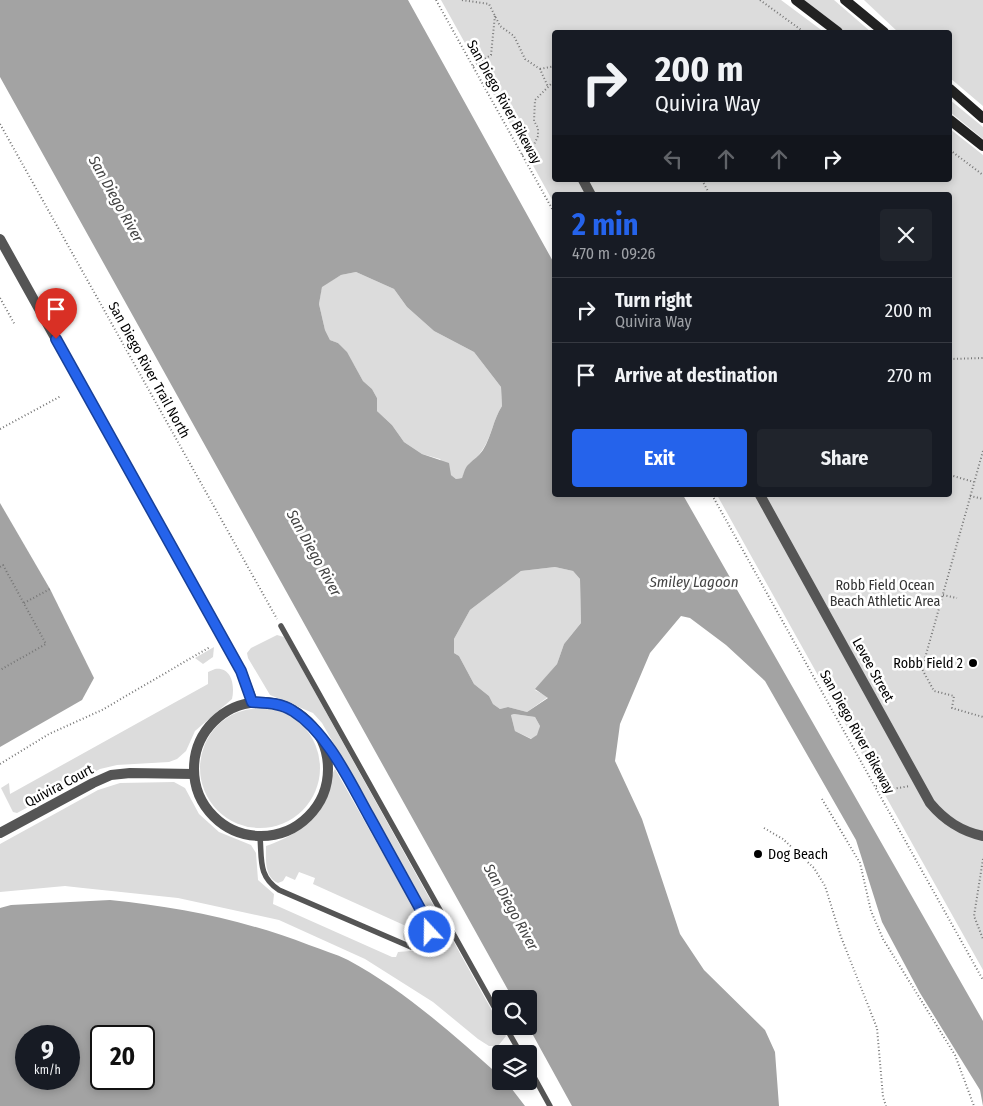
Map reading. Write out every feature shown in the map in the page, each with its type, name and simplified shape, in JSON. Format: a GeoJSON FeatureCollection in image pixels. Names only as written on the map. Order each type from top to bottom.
{"type":"FeatureCollection","features":[{"type":"Feature","properties":{"kind":"main road"},"geometry":{"type":"LineString","coordinates":[[796,0],[835,30]]}},
{"type":"Feature","properties":{"kind":"main road"},"geometry":{"type":"LineString","coordinates":[[845,0],[882,30]]}},
{"type":"Feature","properties":{"kind":"main road"},"geometry":{"type":"LineString","coordinates":[[952,91],[983,118]]}},
{"type":"Feature","properties":{"kind":"main road"},"geometry":{"type":"LineString","coordinates":[[952,122],[983,146]]}},
{"type":"Feature","properties":{"kind":"street"},"geometry":{"type":"LineString","coordinates":[[0,239],[241,671],[252,702]]}},
{"type":"Feature","properties":{"kind":"street","name":"Levee Street"},"geometry":{"type":"LineString","coordinates":[[761,497],[930,803],[942,818],[960,829],[983,836]]}},
{"type":"Feature","properties":{"kind":"street"},"geometry":{"type":"LineString","coordinates":[[252,702],[272,703],[292,710],[308,722],[320,738],[326,756],[327,776],[323,795],[312,812],[298,826],[280,834],[260,837],[241,834],[223,825],[208,811],[198,794],[194,774],[195,757],[200,741],[209,726],[221,715],[236,707],[252,702]]}},
{"type":"Feature","properties":{"kind":"street","name":"Quivira Court"},"geometry":{"type":"LineString","coordinates":[[0,833],[93,782],[111,775],[130,773],[194,774]]}},
{"type":"Feature","properties":{"kind":"lane"},"geometry":{"type":"LineString","coordinates":[[281,626],[492,1003]]}},
{"type":"Feature","properties":{"kind":"lane"},"geometry":{"type":"LineString","coordinates":[[260,837],[263,872],[268,882],[280,890],[412,947],[420,945],[430,932],[428,923],[340,764],[320,738]]}},
{"type":"Feature","properties":{"kind":"lane"},"geometry":{"type":"LineString","coordinates":[[537,1082],[550,1106]]}},
{"type":"Feature","properties":{"kind":"path","name":"San Diego River Bikeway"},"geometry":{"type":"LineString","coordinates":[[436,0],[552,209]]}},
{"type":"Feature","properties":{"kind":"path"},"geometry":{"type":"LineString","coordinates":[[462,0],[489,4],[500,26],[517,40],[525,59],[540,69],[548,87]]}},
{"type":"Feature","properties":{"kind":"path"},"geometry":{"type":"LineString","coordinates":[[760,0],[801,30]]}},
{"type":"Feature","properties":{"kind":"path"},"geometry":{"type":"LineString","coordinates":[[473,66],[491,55],[495,14]]}},
{"type":"Feature","properties":{"kind":"path"},"geometry":{"type":"LineString","coordinates":[[540,69],[552,67]]}},
{"type":"Feature","properties":{"kind":"path"},"geometry":{"type":"LineString","coordinates":[[522,154],[533,147],[536,142],[538,128],[534,121],[535,100],[552,83]]}},
{"type":"Feature","properties":{"kind":"path","name":"San Diego River Trail North"},"geometry":{"type":"LineString","coordinates":[[0,124],[281,626]]}},
{"type":"Feature","properties":{"kind":"path"},"geometry":{"type":"LineString","coordinates":[[952,152],[983,175]]}},
{"type":"Feature","properties":{"kind":"path"},"geometry":{"type":"LineString","coordinates":[[0,298],[14,325]]}},
{"type":"Feature","properties":{"kind":"path"},"geometry":{"type":"LineString","coordinates":[[952,359],[983,358]]}},
{"type":"Feature","properties":{"kind":"path"},"geometry":{"type":"LineString","coordinates":[[0,429],[61,396]]}},
{"type":"Feature","properties":{"kind":"path"},"geometry":{"type":"LineString","coordinates":[[983,451],[922,670],[934,691],[954,696],[952,708],[983,717]]}},
{"type":"Feature","properties":{"kind":"path"},"geometry":{"type":"LineString","coordinates":[[952,476],[974,482]]}},
{"type":"Feature","properties":{"kind":"path"},"geometry":{"type":"LineString","coordinates":[[970,496],[983,499]]}},
{"type":"Feature","properties":{"kind":"path","name":"San Diego River Bikeway"},"geometry":{"type":"LineString","coordinates":[[713,497],[983,980]]}},
{"type":"Feature","properties":{"kind":"path"},"geometry":{"type":"LineString","coordinates":[[0,566],[3,565],[46,644],[0,670]]}},
{"type":"Feature","properties":{"kind":"path"},"geometry":{"type":"LineString","coordinates":[[24,603],[50,589]]}},
{"type":"Feature","properties":{"kind":"path"},"geometry":{"type":"LineString","coordinates":[[943,594],[957,598]]}},
{"type":"Feature","properties":{"kind":"path"},"geometry":{"type":"LineString","coordinates":[[0,764],[49,734],[102,710],[210,647]]}},
{"type":"Feature","properties":{"kind":"path"},"geometry":{"type":"LineString","coordinates":[[876,786],[899,789],[918,782]]}},
{"type":"Feature","properties":{"kind":"path"},"geometry":{"type":"LineString","coordinates":[[822,799],[860,863],[871,911],[883,938],[955,1055],[974,1106]]}},
{"type":"Feature","properties":{"kind":"path"},"geometry":{"type":"LineString","coordinates":[[764,828],[783,838],[814,868],[825,886],[841,937],[868,1000],[877,1028],[883,1098],[886,1106]]}},
{"type":"Feature","properties":{"kind":"path"},"geometry":{"type":"LineString","coordinates":[[983,859],[974,916],[983,939]]}},
{"type":"Feature","properties":{"kind":"green space","name":"Robb Field Ocean Beach Athletic Area"},"geometry":{"type":"Polygon","coordinates":[[[441,0],[781,0],[821,30],[552,30],[552,182],[952,182],[952,131],[983,155],[983,970],[718,497],[952,497],[952,192],[552,192],[552,200],[441,0]]]}},
{"type":"Feature","properties":{"kind":"green space"},"geometry":{"type":"Polygon","coordinates":[[[804,0],[834,0],[869,30],[843,30],[804,0]]]}},
{"type":"Feature","properties":{"kind":"green space"},"geometry":{"type":"Polygon","coordinates":[[[864,0],[983,0],[983,106],[952,80],[952,30],[896,30],[864,0]]]}},
{"type":"Feature","properties":{"kind":"green space"},"geometry":{"type":"Polygon","coordinates":[[[952,102],[983,127],[983,139],[952,114],[952,102]]]}},
{"type":"Feature","properties":{"kind":"green space"},"geometry":{"type":"Polygon","coordinates":[[[356,272],[394,289],[407,307],[434,331],[474,352],[501,387],[502,406],[483,449],[462,478],[456,479],[451,475],[440,459],[422,454],[404,442],[392,425],[377,411],[377,398],[372,389],[363,381],[338,343],[330,340],[325,330],[319,304],[322,286],[341,275],[356,272]]]}},
{"type":"Feature","properties":{"kind":"green space"},"geometry":{"type":"Polygon","coordinates":[[[555,567],[573,571],[580,579],[581,623],[564,644],[557,664],[535,690],[548,697],[527,712],[508,707],[500,709],[493,704],[489,696],[474,684],[459,656],[454,653],[454,639],[470,610],[521,571],[555,567]]]}},
{"type":"Feature","properties":{"kind":"green space"},"geometry":{"type":"Polygon","coordinates":[[[277,635],[284,637],[492,1011],[492,1035],[506,1036],[499,1045],[489,1046],[478,1039],[433,1002],[365,959],[279,920],[178,898],[65,886],[0,892],[0,844],[98,790],[120,783],[174,782],[185,788],[199,814],[219,832],[251,845],[256,853],[258,880],[274,894],[273,904],[392,957],[396,957],[398,952],[420,949],[431,942],[434,937],[432,918],[322,723],[313,713],[270,695],[248,658],[247,653],[251,648],[277,635]]]}},
{"type":"Feature","properties":{"kind":"green space"},"geometry":{"type":"Polygon","coordinates":[[[214,647],[213,657],[203,664],[195,658],[214,647]]]}},
{"type":"Feature","properties":{"kind":"green space"},"geometry":{"type":"Polygon","coordinates":[[[221,669],[229,674],[233,689],[232,699],[195,731],[186,751],[177,759],[169,762],[117,765],[100,769],[17,813],[13,812],[1,788],[9,783],[10,794],[208,684],[208,672],[221,669]]]}},
{"type":"Feature","properties":{"kind":"green space"},"geometry":{"type":"Polygon","coordinates":[[[260,708],[272,709],[283,713],[293,718],[302,726],[310,735],[315,745],[319,756],[319,780],[315,791],[310,801],[302,810],[293,818],[283,823],[272,827],[260,828],[248,827],[237,823],[227,818],[218,810],[210,801],[205,791],[201,780],[200,768],[201,756],[205,745],[210,735],[218,726],[227,718],[237,713],[248,709],[260,708]]]}},
{"type":"Feature","properties":{"kind":"green space"},"geometry":{"type":"Polygon","coordinates":[[[511,715],[535,717],[540,726],[538,735],[532,739],[515,731],[511,715]]]}},
{"type":"Feature","properties":{"kind":"green space"},"geometry":{"type":"Polygon","coordinates":[[[335,769],[421,921],[423,933],[415,940],[404,940],[403,936],[406,926],[313,884],[315,878],[299,872],[295,880],[286,876],[283,881],[278,883],[270,877],[266,862],[266,846],[293,834],[316,815],[326,799],[335,769]]]}},
{"type":"Feature","properties":{"kind":"water"},"geometry":{"type":"Polygon","coordinates":[[[0,0],[408,0],[552,260],[552,497],[684,497],[983,1021],[983,1106],[980,1090],[920,993],[882,922],[856,840],[765,681],[726,645],[690,618],[681,616],[650,653],[620,724],[615,761],[642,819],[680,934],[704,970],[765,1030],[775,1052],[779,1106],[572,1106],[533,1035],[537,1035],[537,990],[508,990],[0,77],[0,0]],[[356,272],[341,275],[322,287],[319,304],[325,330],[330,340],[338,343],[347,352],[363,381],[372,389],[377,398],[377,411],[392,425],[404,442],[422,454],[449,463],[451,475],[456,479],[462,478],[466,467],[486,444],[502,406],[501,387],[474,352],[434,331],[407,307],[394,289],[356,272]],[[555,567],[521,571],[470,610],[454,639],[454,653],[459,656],[474,684],[489,696],[493,704],[500,709],[508,707],[527,712],[548,698],[535,689],[557,664],[564,644],[581,623],[580,579],[573,571],[555,567]],[[511,715],[515,731],[531,739],[537,735],[540,726],[535,717],[511,715]]]}},
{"type":"Feature","properties":{"kind":"water"},"geometry":{"type":"Polygon","coordinates":[[[0,503],[50,589],[94,678],[82,700],[0,747],[0,503]]]}},
{"type":"Feature","properties":{"kind":"water"},"geometry":{"type":"Polygon","coordinates":[[[110,900],[161,906],[260,928],[339,956],[389,985],[428,1014],[492,1069],[492,1090],[513,1090],[525,1106],[0,1106],[0,908],[11,905],[110,900]]]}},
{"type":"Feature","properties":{"kind":"place","name":"Robb Field 2"},"geometry":{"type":"Point","coordinates":[973,663]}},
{"type":"Feature","properties":{"kind":"place","name":"Dog Beach"},"geometry":{"type":"Point","coordinates":[758,854]}},
{"type":"Feature","properties":{"kind":"route"},"geometry":{"type":"LineString","coordinates":[[56,339],[241,671],[252,702],[272,703],[282,706],[292,710],[308,722],[340,764],[428,923],[430,932]]}},
{"type":"Feature","properties":{"kind":"water label","name":"San Diego River"},"geometry":{"type":"Point","coordinates":[116,199]}},
{"type":"Feature","properties":{"kind":"water label","name":"San Diego River"},"geometry":{"type":"Point","coordinates":[314,553]}},
{"type":"Feature","properties":{"kind":"water label","name":"Smiley Lagoon"},"geometry":{"type":"Point","coordinates":[694,582]}},
{"type":"Feature","properties":{"kind":"water label","name":"San Diego River"},"geometry":{"type":"Point","coordinates":[511,907]}}]}
